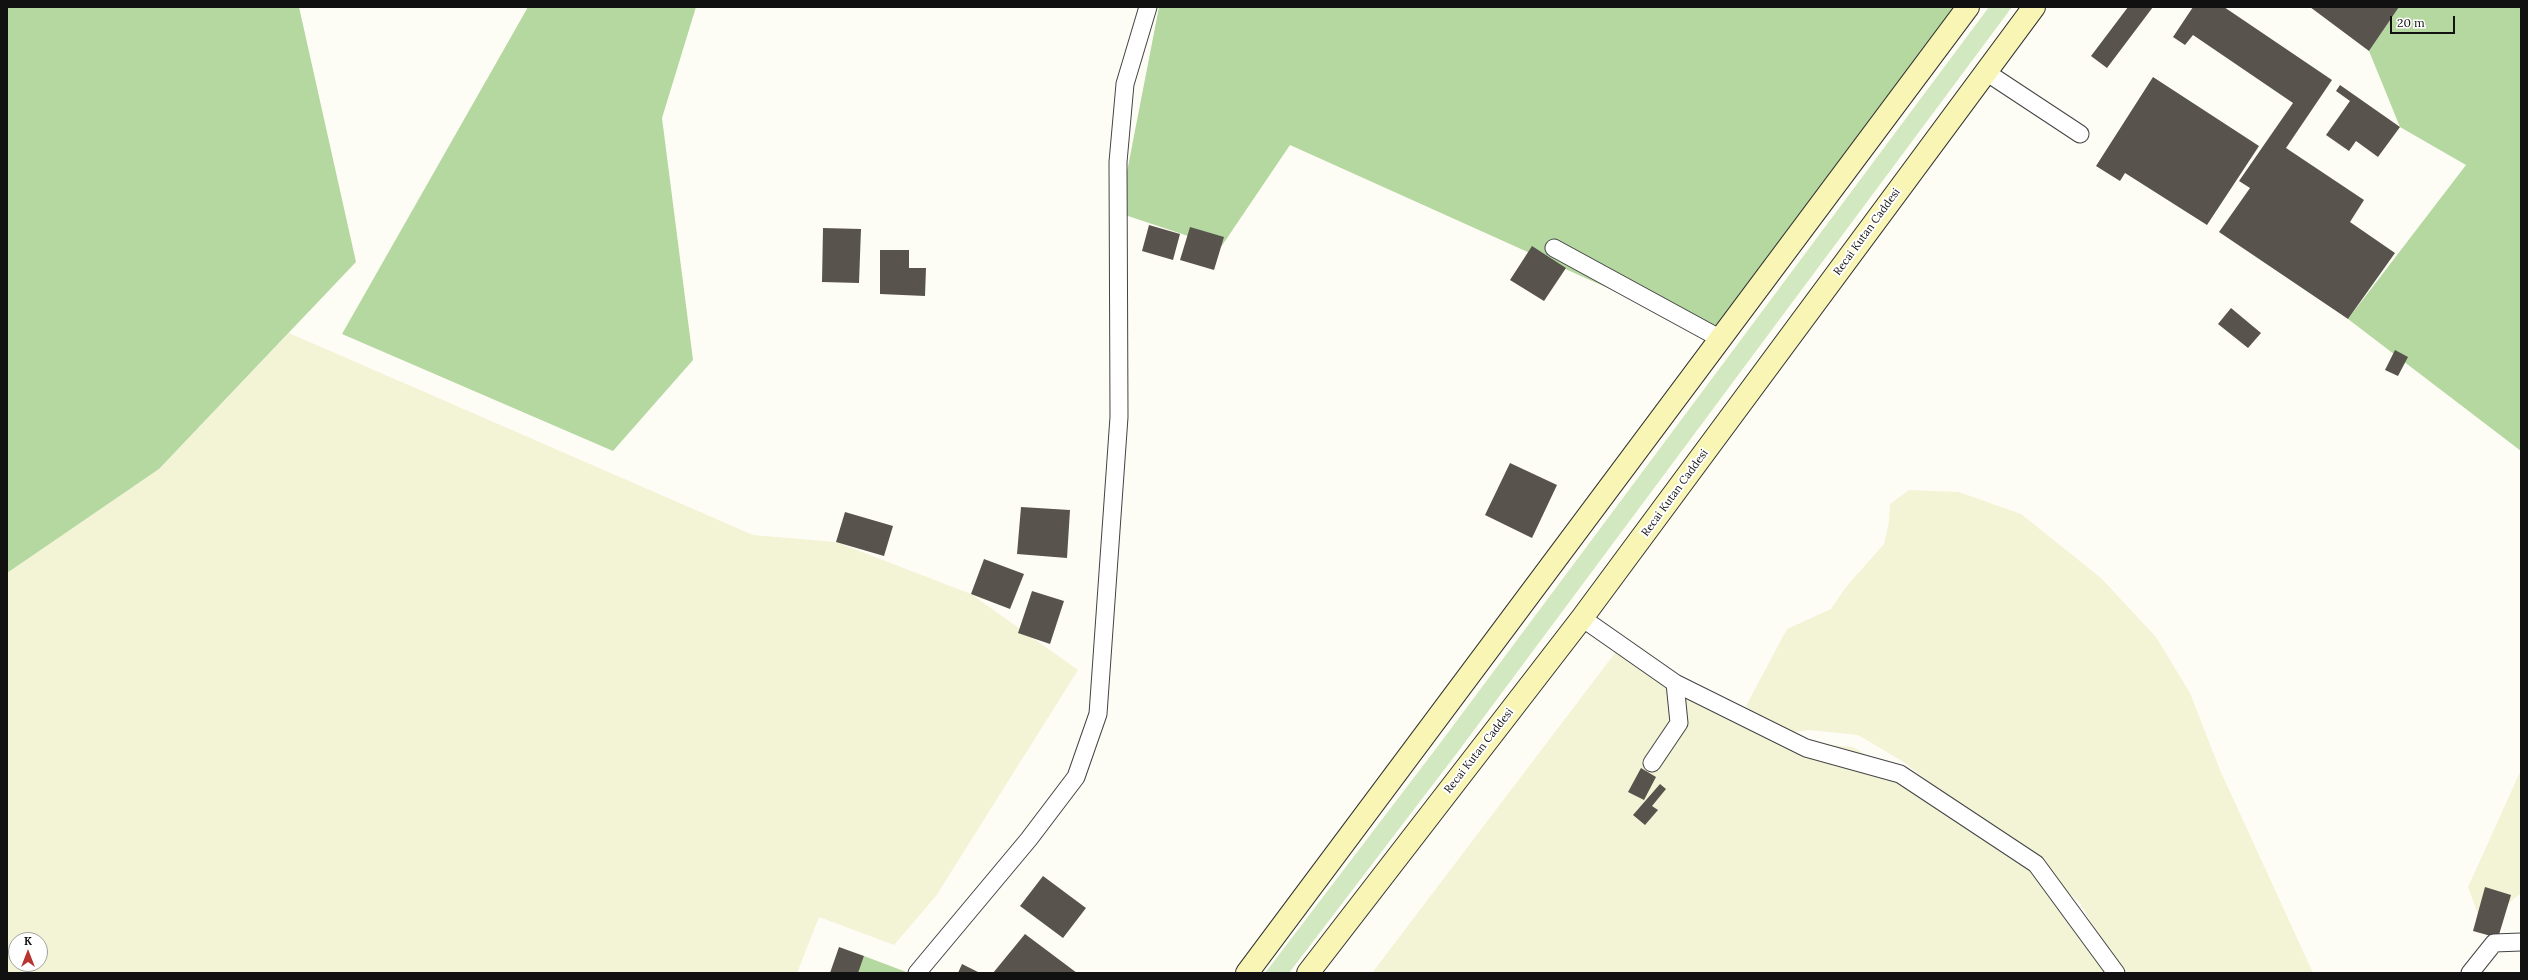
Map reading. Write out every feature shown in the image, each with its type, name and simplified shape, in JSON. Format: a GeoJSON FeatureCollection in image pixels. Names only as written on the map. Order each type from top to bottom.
{"type":"FeatureCollection","features":[{"type":"Feature","properties":{"kind":"main road"},"geometry":{"type":"LineString","coordinates":[[1247,973],[1968,7]]}},
{"type":"Feature","properties":{"kind":"main road","name":"Recai Kutan Caddesi"},"geometry":{"type":"LineString","coordinates":[[1308,973],[1582,618],[2034,7]]}},
{"type":"Feature","properties":{"kind":"street"},"geometry":{"type":"LineString","coordinates":[[917,973],[1029,839],[1076,777],[1098,714],[1119,417],[1118,162],[1125,84],[1148,7]]}},
{"type":"Feature","properties":{"kind":"street"},"geometry":{"type":"LineString","coordinates":[[1986,72],[2080,134]]}},
{"type":"Feature","properties":{"kind":"street"},"geometry":{"type":"LineString","coordinates":[[1554,248],[1720,339]]}},
{"type":"Feature","properties":{"kind":"street"},"geometry":{"type":"LineString","coordinates":[[1582,618],[1675,683],[1806,748],[1900,774],[2036,864],[2116,973]]}},
{"type":"Feature","properties":{"kind":"street"},"geometry":{"type":"LineString","coordinates":[[1652,763],[1679,723],[1675,683]]}},
{"type":"Feature","properties":{"kind":"street"},"geometry":{"type":"LineString","coordinates":[[2470,973],[2494,943],[2521,942]]}},
{"type":"Feature","properties":{"kind":"green space"},"geometry":{"type":"Polygon","coordinates":[[[7,7],[299,7],[356,262],[159,469],[7,573],[7,7]]]}},
{"type":"Feature","properties":{"kind":"green space"},"geometry":{"type":"Polygon","coordinates":[[[528,7],[696,7],[662,118],[693,360],[613,451],[342,334],[528,7]]]}},
{"type":"Feature","properties":{"kind":"green space"},"geometry":{"type":"Polygon","coordinates":[[[1159,7],[1969,7],[1721,339],[1290,145],[1221,247],[1119,213],[1159,7]]]}},
{"type":"Feature","properties":{"kind":"green space"},"geometry":{"type":"Polygon","coordinates":[[[1989,7],[2012,7],[1457,753],[1289,973],[1265,973],[1438,746],[1989,7]]]}},
{"type":"Feature","properties":{"kind":"green space"},"geometry":{"type":"Polygon","coordinates":[[[2399,7],[2521,7],[2521,451],[2348,319],[2466,165],[2400,127],[2369,51],[2399,7]]]}},
{"type":"Feature","properties":{"kind":"green space"},"geometry":{"type":"Polygon","coordinates":[[[289,333],[753,535],[836,542],[971,594],[1078,670],[936,896],[894,945],[819,917],[797,973],[7,973],[7,573],[159,469],[289,333]]]}},
{"type":"Feature","properties":{"kind":"green space"},"geometry":{"type":"Polygon","coordinates":[[[1909,490],[1959,492],[2021,514],[2101,578],[2156,637],[2190,693],[2220,770],[2313,973],[2120,973],[2080,903],[2036,864],[1902,761],[1858,735],[1809,730],[1789,733],[1762,724],[1746,706],[1787,629],[1831,609],[1846,587],[1884,544],[1889,522],[1890,504],[1909,490]]]}},
{"type":"Feature","properties":{"kind":"green space"},"geometry":{"type":"Polygon","coordinates":[[[1618,649],[1806,748],[1831,745],[1853,747],[1900,774],[2031,871],[2093,948],[2105,973],[1372,973],[1618,649]]]}},
{"type":"Feature","properties":{"kind":"green space"},"geometry":{"type":"Polygon","coordinates":[[[2521,770],[2521,893],[2482,925],[2468,887],[2521,770]]]}},
{"type":"Feature","properties":{"kind":"green space"},"geometry":{"type":"Polygon","coordinates":[[[864,956],[909,973],[857,973],[864,956]]]}},
{"type":"Feature","properties":{"kind":"building"},"geometry":{"type":"Polygon","coordinates":[[[2128,7],[2153,7],[2107,68],[2091,56],[2128,7]]]}},
{"type":"Feature","properties":{"kind":"building"},"geometry":{"type":"Polygon","coordinates":[[[2193,7],[2224,7],[2332,80],[2286,148],[2364,200],[2350,222],[2395,253],[2348,319],[2219,232],[2250,188],[2239,181],[2293,103],[2193,35],[2185,45],[2173,37],[2193,7]]]}},
{"type":"Feature","properties":{"kind":"building"},"geometry":{"type":"Polygon","coordinates":[[[2310,7],[2399,7],[2369,51],[2310,7]]]}},
{"type":"Feature","properties":{"kind":"building"},"geometry":{"type":"Polygon","coordinates":[[[2153,77],[2259,146],[2207,225],[2125,173],[2120,181],[2096,166],[2153,77]]]}},
{"type":"Feature","properties":{"kind":"building"},"geometry":{"type":"Polygon","coordinates":[[[2340,85],[2400,127],[2378,157],[2356,141],[2349,151],[2326,135],[2350,101],[2336,91],[2340,85]]]}},
{"type":"Feature","properties":{"kind":"building"},"geometry":{"type":"Polygon","coordinates":[[[1149,225],[1180,234],[1173,260],[1142,251],[1149,225]]]}},
{"type":"Feature","properties":{"kind":"building"},"geometry":{"type":"Polygon","coordinates":[[[1190,227],[1224,237],[1214,270],[1180,260],[1190,227]]]}},
{"type":"Feature","properties":{"kind":"building"},"geometry":{"type":"Polygon","coordinates":[[[823,228],[861,229],[859,283],[822,282],[823,228]]]}},
{"type":"Feature","properties":{"kind":"building"},"geometry":{"type":"Polygon","coordinates":[[[1532,246],[1566,268],[1544,301],[1510,280],[1532,246]]]}},
{"type":"Feature","properties":{"kind":"building"},"geometry":{"type":"Polygon","coordinates":[[[880,250],[909,250],[909,268],[926,268],[925,296],[880,294],[880,250]]]}},
{"type":"Feature","properties":{"kind":"building"},"geometry":{"type":"Polygon","coordinates":[[[2231,308],[2261,333],[2248,348],[2218,324],[2231,308]]]}},
{"type":"Feature","properties":{"kind":"building"},"geometry":{"type":"Polygon","coordinates":[[[2395,350],[2408,357],[2398,376],[2385,370],[2395,350]]]}},
{"type":"Feature","properties":{"kind":"building"},"geometry":{"type":"Polygon","coordinates":[[[1510,463],[1557,485],[1532,538],[1485,515],[1510,463]]]}},
{"type":"Feature","properties":{"kind":"building"},"geometry":{"type":"Polygon","coordinates":[[[1021,507],[1070,510],[1067,558],[1017,554],[1021,507]]]}},
{"type":"Feature","properties":{"kind":"building"},"geometry":{"type":"Polygon","coordinates":[[[845,512],[893,526],[884,556],[836,542],[845,512]]]}},
{"type":"Feature","properties":{"kind":"building"},"geometry":{"type":"Polygon","coordinates":[[[984,559],[1024,574],[1010,609],[971,594],[984,559]]]}},
{"type":"Feature","properties":{"kind":"building"},"geometry":{"type":"Polygon","coordinates":[[[1032,591],[1064,601],[1050,644],[1018,633],[1032,591]]]}},
{"type":"Feature","properties":{"kind":"building"},"geometry":{"type":"Polygon","coordinates":[[[1641,768],[1656,777],[1644,800],[1628,792],[1641,768]]]}},
{"type":"Feature","properties":{"kind":"building"},"geometry":{"type":"Polygon","coordinates":[[[1660,784],[1666,789],[1652,806],[1658,810],[1645,825],[1633,815],[1660,784]]]}},
{"type":"Feature","properties":{"kind":"building"},"geometry":{"type":"Polygon","coordinates":[[[1043,876],[1086,908],[1063,938],[1020,906],[1043,876]]]}},
{"type":"Feature","properties":{"kind":"building"},"geometry":{"type":"Polygon","coordinates":[[[2485,887],[2511,895],[2498,938],[2473,931],[2485,887]]]}},
{"type":"Feature","properties":{"kind":"building"},"geometry":{"type":"Polygon","coordinates":[[[1025,934],[1077,973],[993,973],[1025,934]]]}},
{"type":"Feature","properties":{"kind":"building"},"geometry":{"type":"Polygon","coordinates":[[[839,947],[864,956],[858,973],[830,973],[839,947]]]}},
{"type":"Feature","properties":{"kind":"building"},"geometry":{"type":"Polygon","coordinates":[[[962,964],[980,973],[958,973],[962,964]]]}}]}
